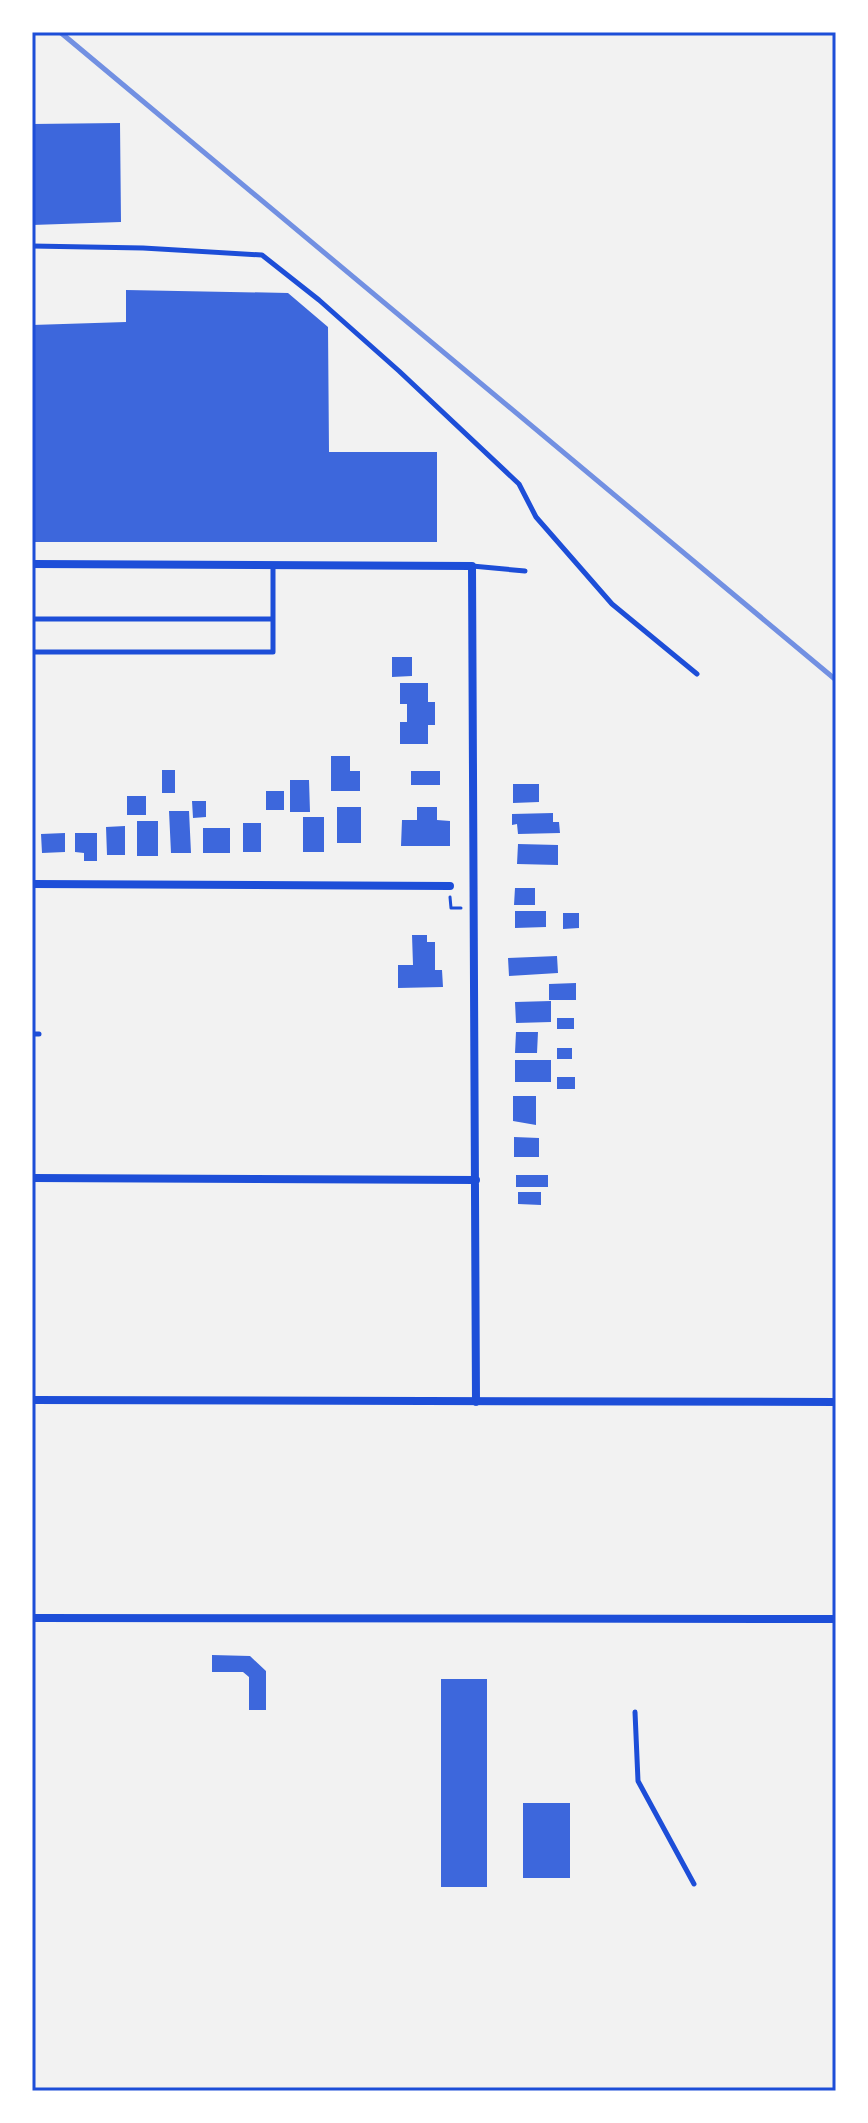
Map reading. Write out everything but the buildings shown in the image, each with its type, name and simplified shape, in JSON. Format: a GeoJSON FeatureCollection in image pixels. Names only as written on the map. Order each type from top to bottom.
{"type":"FeatureCollection","features":[{"type":"Feature","properties":{"kind":"street"},"geometry":{"type":"LineString","coordinates":[[32,564],[472,566],[476,1402]]}},
{"type":"Feature","properties":{"kind":"street"},"geometry":{"type":"LineString","coordinates":[[32,884],[450,886]]}},
{"type":"Feature","properties":{"kind":"street"},"geometry":{"type":"LineString","coordinates":[[32,1178],[476,1180]]}},
{"type":"Feature","properties":{"kind":"street"},"geometry":{"type":"LineString","coordinates":[[32,1400],[836,1402]]}},
{"type":"Feature","properties":{"kind":"street"},"geometry":{"type":"LineString","coordinates":[[32,1618],[836,1619]]}},
{"type":"Feature","properties":{"kind":"lane"},"geometry":{"type":"LineString","coordinates":[[32,246],[262,255],[388,361],[519,484],[536,517],[612,604],[697,674]]}},
{"type":"Feature","properties":{"kind":"lane"},"geometry":{"type":"LineString","coordinates":[[32,652],[273,652],[273,566]]}},
{"type":"Feature","properties":{"kind":"lane"},"geometry":{"type":"LineString","coordinates":[[472,566],[525,571]]}},
{"type":"Feature","properties":{"kind":"lane"},"geometry":{"type":"LineString","coordinates":[[32,619],[273,619]]}},
{"type":"Feature","properties":{"kind":"lane"},"geometry":{"type":"LineString","coordinates":[[635,1712],[638,1781],[694,1884]]}},
{"type":"Feature","properties":{"kind":"path"},"geometry":{"type":"LineString","coordinates":[[450,886],[451,908],[474,907]]}},
{"type":"Feature","properties":{"kind":"railway"},"geometry":{"type":"LineString","coordinates":[[60,32],[836,680]]}}]}
